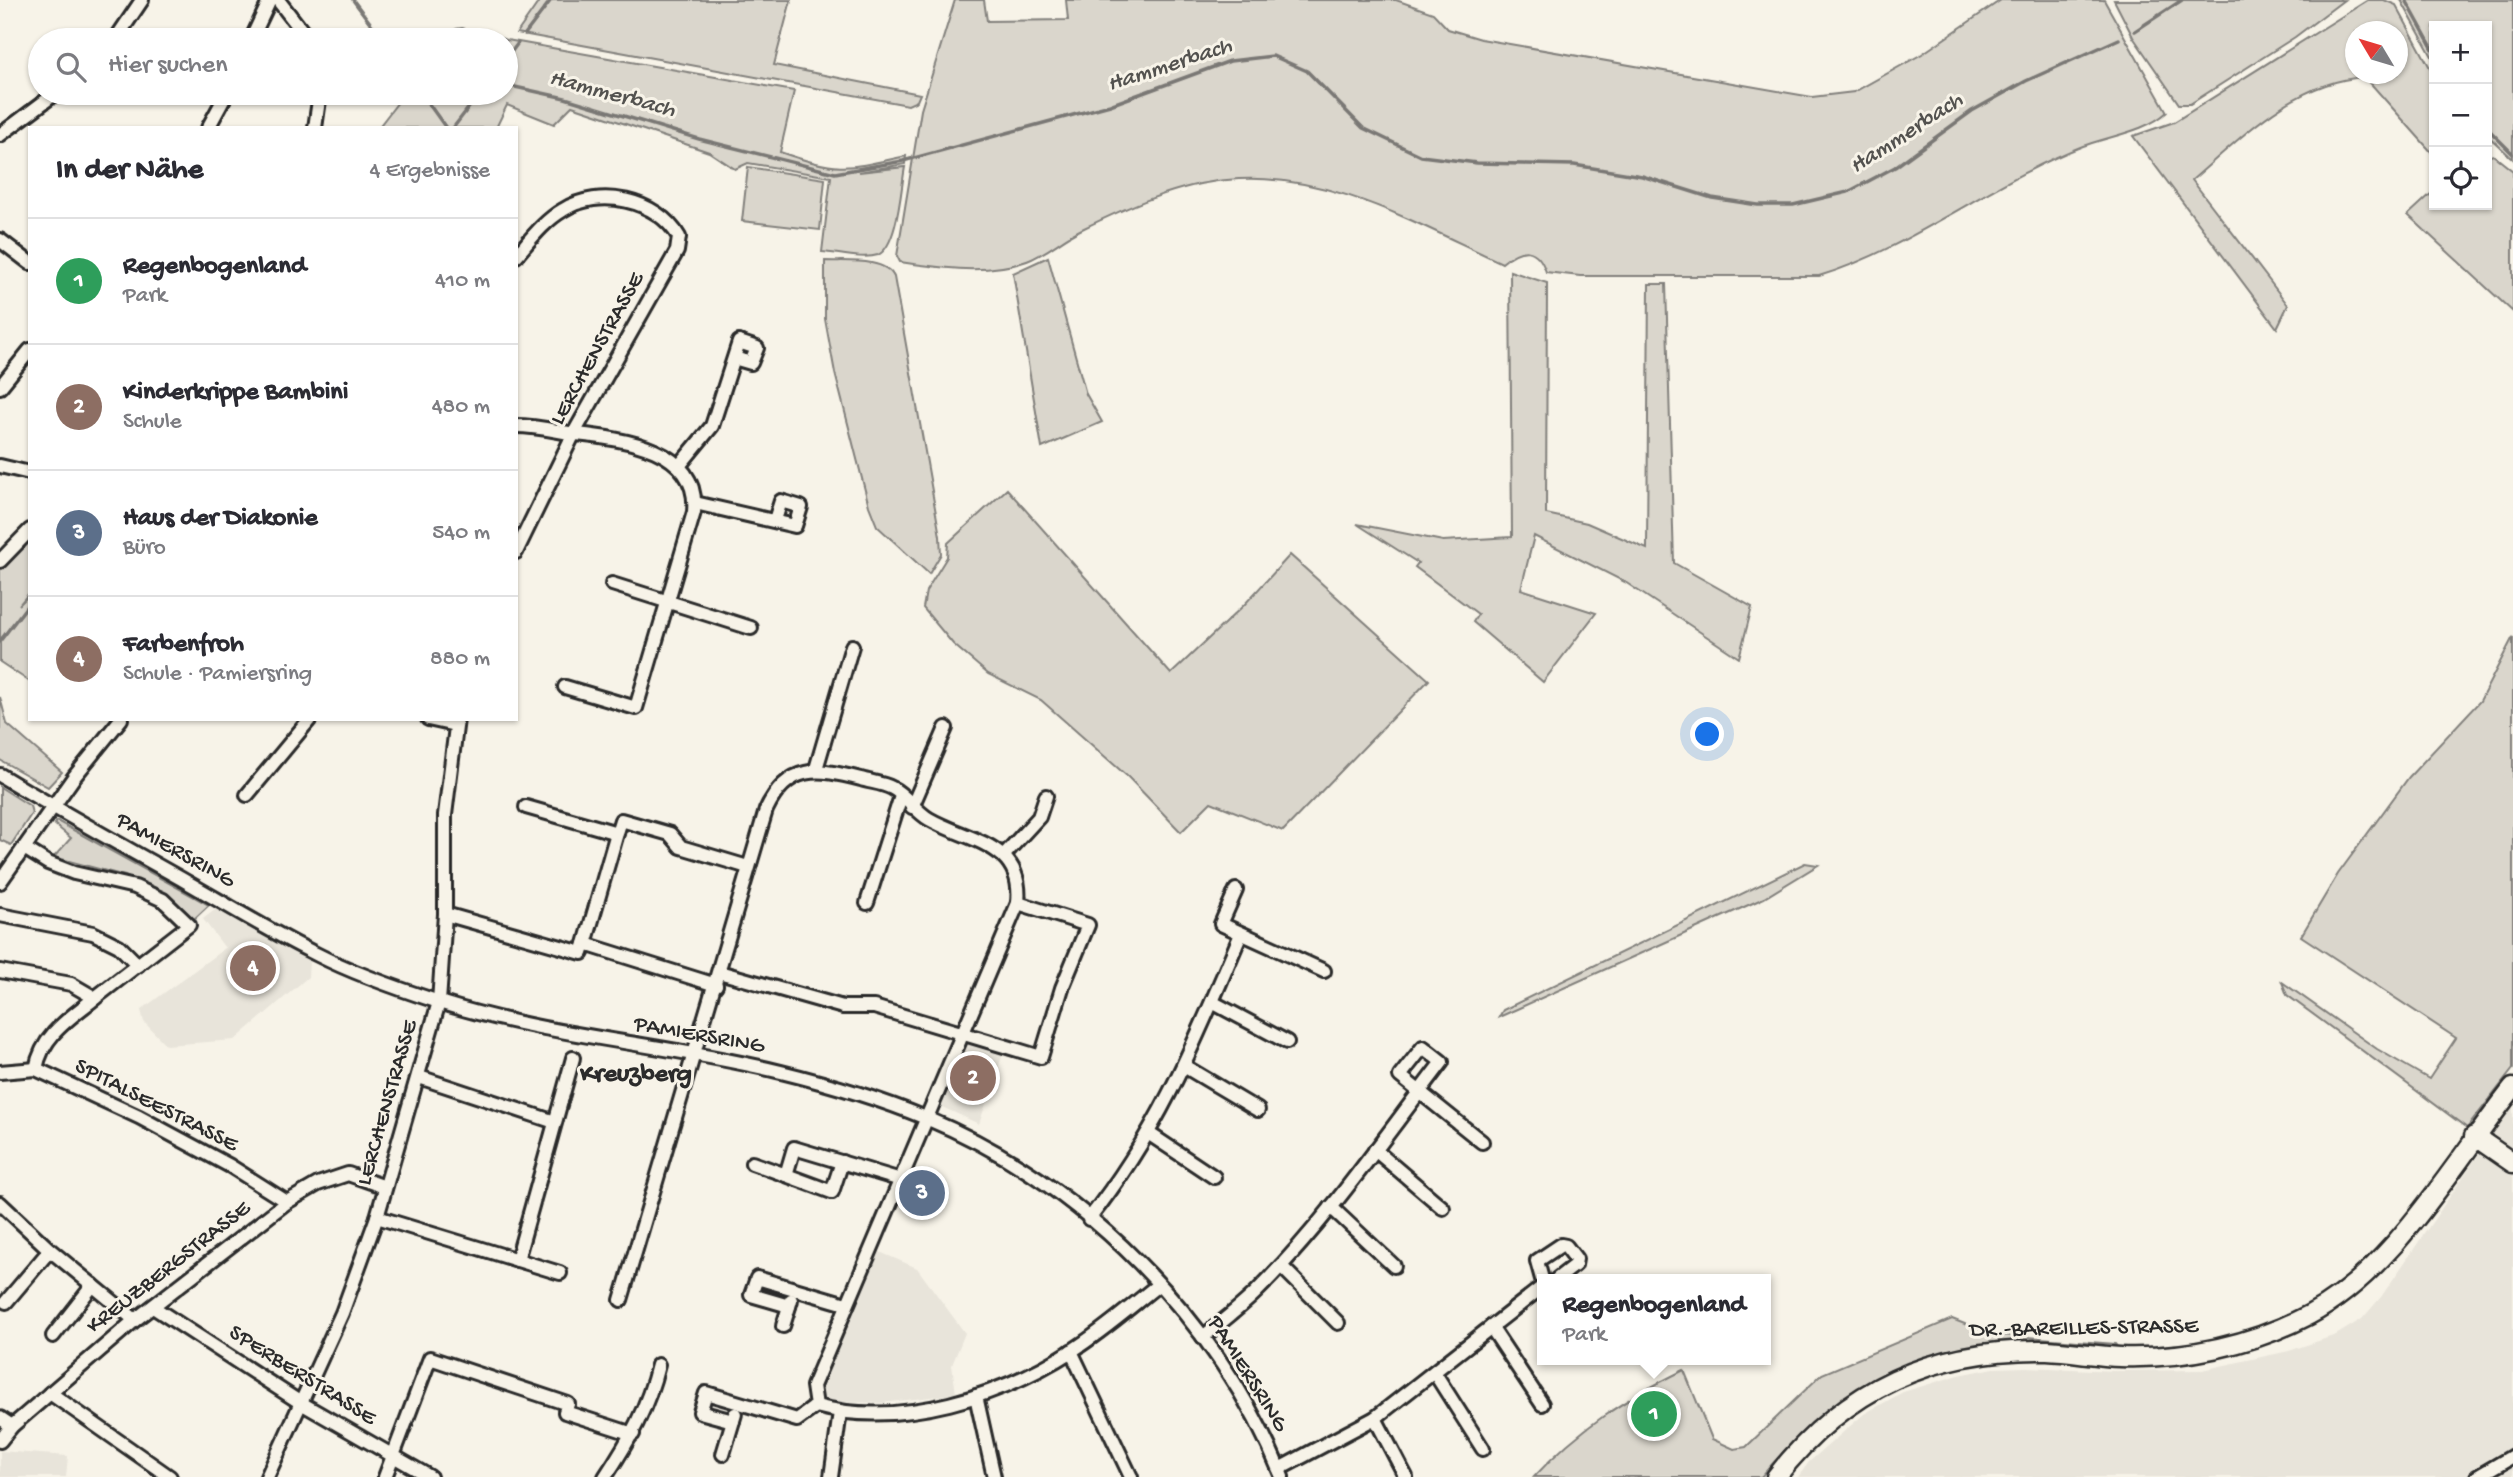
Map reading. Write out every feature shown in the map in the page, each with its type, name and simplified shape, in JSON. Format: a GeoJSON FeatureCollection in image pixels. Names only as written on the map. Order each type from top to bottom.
{"type":"FeatureCollection","features":[{"type":"Feature","properties":{"kind":"main road","name":"DR.-BAREILLES-STRASSE"},"geometry":{"type":"LineString","coordinates":[[1776,1477],[1823,1424],[1858,1398],[1898,1377],[1956,1357],[2048,1350],[2120,1357],[2184,1355],[2259,1338],[2311,1314],[2359,1278],[2393,1245],[2513,1088]]}},
{"type":"Feature","properties":{"kind":"main road"},"geometry":{"type":"LineString","coordinates":[[2474,1136],[2513,1163]]}},
{"type":"Feature","properties":{"kind":"street"},"geometry":{"type":"LineString","coordinates":[[123,28],[142,0]]}},
{"type":"Feature","properties":{"kind":"street"},"geometry":{"type":"LineString","coordinates":[[257,28],[270,0]]}},
{"type":"Feature","properties":{"kind":"street"},"geometry":{"type":"LineString","coordinates":[[278,0],[300,28]]}},
{"type":"Feature","properties":{"kind":"street"},"geometry":{"type":"LineString","coordinates":[[0,135],[40,105]]}},
{"type":"Feature","properties":{"kind":"street"},"geometry":{"type":"LineString","coordinates":[[209,126],[220,105]]}},
{"type":"Feature","properties":{"kind":"street"},"geometry":{"type":"LineString","coordinates":[[315,126],[318,105]]}},
{"type":"Feature","properties":{"kind":"street","name":"LERCHENSTRASSE"},"geometry":{"type":"LineString","coordinates":[[518,254],[562,210],[599,198],[627,200],[645,207],[676,231],[680,243],[574,433],[518,548]]}},
{"type":"Feature","properties":{"kind":"street"},"geometry":{"type":"LineString","coordinates":[[0,240],[28,261]]}},
{"type":"Feature","properties":{"kind":"street"},"geometry":{"type":"LineString","coordinates":[[0,387],[28,352]]}},
{"type":"Feature","properties":{"kind":"street"},"geometry":{"type":"LineString","coordinates":[[679,466],[712,426],[734,358]]}},
{"type":"Feature","properties":{"kind":"street"},"geometry":{"type":"LineString","coordinates":[[518,426],[643,446],[666,456],[679,466],[689,481],[695,503],[636,708],[565,687]]}},
{"type":"Feature","properties":{"kind":"street"},"geometry":{"type":"LineString","coordinates":[[0,466],[28,473]]}},
{"type":"Feature","properties":{"kind":"street"},"geometry":{"type":"LineString","coordinates":[[695,503],[775,520]]}},
{"type":"Feature","properties":{"kind":"street"},"geometry":{"type":"LineString","coordinates":[[0,561],[28,532]]}},
{"type":"Feature","properties":{"kind":"street"},"geometry":{"type":"LineString","coordinates":[[612,584],[751,628]]}},
{"type":"Feature","properties":{"kind":"street"},"geometry":{"type":"LineString","coordinates":[[817,769],[852,646]]}},
{"type":"Feature","properties":{"kind":"street"},"geometry":{"type":"LineString","coordinates":[[0,882],[53,807],[119,721]]}},
{"type":"Feature","properties":{"kind":"street"},"geometry":{"type":"LineString","coordinates":[[247,795],[308,721]]}},
{"type":"Feature","properties":{"kind":"street","name":"LERCHENSTRASSE"},"geometry":{"type":"LineString","coordinates":[[267,1477],[342,1313],[377,1217],[439,1002],[445,914],[445,815],[456,722]]}},
{"type":"Feature","properties":{"kind":"street"},"geometry":{"type":"LineString","coordinates":[[912,807],[946,728]]}},
{"type":"Feature","properties":{"kind":"street"},"geometry":{"type":"LineString","coordinates":[[621,1300],[718,979],[748,867],[775,791],[792,778],[817,769],[892,788],[930,819],[1004,855],[1020,885],[1018,903],[846,1304],[813,1387],[816,1406]]}},
{"type":"Feature","properties":{"kind":"street","name":"PAMIERSRING"},"geometry":{"type":"LineString","coordinates":[[0,775],[320,957],[439,1002],[580,1037],[779,1071],[852,1092],[927,1119],[1020,1168],[1089,1219],[1158,1285],[1203,1338],[1233,1383],[1281,1473]]}},
{"type":"Feature","properties":{"kind":"street"},"geometry":{"type":"LineString","coordinates":[[867,903],[901,796]]}},
{"type":"Feature","properties":{"kind":"street"},"geometry":{"type":"LineString","coordinates":[[1004,855],[1039,817],[1046,796]]}},
{"type":"Feature","properties":{"kind":"street"},"geometry":{"type":"LineString","coordinates":[[526,807],[617,833]]}},
{"type":"Feature","properties":{"kind":"street"},"geometry":{"type":"LineString","coordinates":[[445,914],[582,953],[621,820],[670,834],[681,846],[748,867]]}},
{"type":"Feature","properties":{"kind":"street"},"geometry":{"type":"LineString","coordinates":[[24,848],[48,863],[74,873],[135,887],[163,900],[189,925],[60,1026],[46,1043],[36,1069]]}},
{"type":"Feature","properties":{"kind":"street"},"geometry":{"type":"LineString","coordinates":[[1236,890],[1221,924],[1324,971]]}},
{"type":"Feature","properties":{"kind":"street"},"geometry":{"type":"LineString","coordinates":[[585,944],[718,979],[843,1007],[874,1007],[1041,1057],[1088,925],[1018,903]]}},
{"type":"Feature","properties":{"kind":"street"},"geometry":{"type":"LineString","coordinates":[[0,915],[93,933],[118,946],[138,965]]}},
{"type":"Feature","properties":{"kind":"street"},"geometry":{"type":"LineString","coordinates":[[1089,1219],[1123,1175],[1184,1066],[1241,934]]}},
{"type":"Feature","properties":{"kind":"street"},"geometry":{"type":"LineString","coordinates":[[0,971],[71,984],[95,998]]}},
{"type":"Feature","properties":{"kind":"street"},"geometry":{"type":"LineString","coordinates":[[1212,1002],[1287,1042]]}},
{"type":"Feature","properties":{"kind":"street"},"geometry":{"type":"LineString","coordinates":[[1203,1338],[1255,1293],[1280,1266],[1331,1207],[1419,1091],[1442,1062],[1423,1047],[1400,1076],[1409,1080],[1419,1091],[1482,1142]]}},
{"type":"Feature","properties":{"kind":"street"},"geometry":{"type":"LineString","coordinates":[[517,1260],[573,1058]]}},
{"type":"Feature","properties":{"kind":"street"},"geometry":{"type":"LineString","coordinates":[[1184,1066],[1258,1110]]}},
{"type":"Feature","properties":{"kind":"street","name":"SPITALSEESTRASSE"},"geometry":{"type":"LineString","coordinates":[[0,1072],[36,1069],[139,1117],[230,1166],[287,1202]]}},
{"type":"Feature","properties":{"kind":"street"},"geometry":{"type":"LineString","coordinates":[[419,1077],[555,1122]]}},
{"type":"Feature","properties":{"kind":"street"},"geometry":{"type":"LineString","coordinates":[[1148,1133],[1214,1177]]}},
{"type":"Feature","properties":{"kind":"street"},"geometry":{"type":"LineString","coordinates":[[786,1175],[794,1147],[901,1180]]}},
{"type":"Feature","properties":{"kind":"street"},"geometry":{"type":"LineString","coordinates":[[1374,1150],[1443,1208]]}},
{"type":"Feature","properties":{"kind":"street"},"geometry":{"type":"LineString","coordinates":[[752,1163],[832,1192],[842,1162]]}},
{"type":"Feature","properties":{"kind":"street","name":"KREUZBERGSTRASSE"},"geometry":{"type":"LineString","coordinates":[[0,1441],[12,1426],[135,1320],[287,1202],[318,1184],[348,1174],[385,1187]]}},
{"type":"Feature","properties":{"kind":"street"},"geometry":{"type":"LineString","coordinates":[[1,1204],[50,1250],[135,1320]]}},
{"type":"Feature","properties":{"kind":"street"},"geometry":{"type":"LineString","coordinates":[[1331,1207],[1394,1266]]}},
{"type":"Feature","properties":{"kind":"street"},"geometry":{"type":"LineString","coordinates":[[377,1217],[560,1273]]}},
{"type":"Feature","properties":{"kind":"street"},"geometry":{"type":"LineString","coordinates":[[6,1302],[50,1250]]}},
{"type":"Feature","properties":{"kind":"street"},"geometry":{"type":"LineString","coordinates":[[1280,1266],[1338,1323]]}},
{"type":"Feature","properties":{"kind":"street"},"geometry":{"type":"LineString","coordinates":[[789,1306],[751,1295],[757,1278],[846,1304]]}},
{"type":"Feature","properties":{"kind":"street"},"geometry":{"type":"LineString","coordinates":[[53,1336],[93,1284]]}},
{"type":"Feature","properties":{"kind":"street"},"geometry":{"type":"LineString","coordinates":[[816,1406],[839,1412],[918,1409],[1002,1388],[1071,1352],[1158,1285]]}},
{"type":"Feature","properties":{"kind":"street"},"geometry":{"type":"LineString","coordinates":[[1281,1473],[1376,1418],[1537,1287]]}},
{"type":"Feature","properties":{"kind":"street"},"geometry":{"type":"LineString","coordinates":[[783,1326],[795,1289]]}},
{"type":"Feature","properties":{"kind":"street","name":"SPERBERSTRASSE"},"geometry":{"type":"LineString","coordinates":[[153,1307],[301,1403],[430,1477]]}},
{"type":"Feature","properties":{"kind":"street"},"geometry":{"type":"LineString","coordinates":[[1491,1327],[1542,1404]]}},
{"type":"Feature","properties":{"kind":"street"},"geometry":{"type":"LineString","coordinates":[[1071,1352],[1131,1477]]}},
{"type":"Feature","properties":{"kind":"street"},"geometry":{"type":"LineString","coordinates":[[385,1477],[430,1358],[568,1404],[565,1412],[633,1434]]}},
{"type":"Feature","properties":{"kind":"street"},"geometry":{"type":"LineString","coordinates":[[605,1477],[633,1434],[650,1396],[658,1365]]}},
{"type":"Feature","properties":{"kind":"street"},"geometry":{"type":"LineString","coordinates":[[1434,1372],[1483,1449]]}},
{"type":"Feature","properties":{"kind":"street"},"geometry":{"type":"LineString","coordinates":[[50,1393],[164,1475]]}},
{"type":"Feature","properties":{"kind":"street"},"geometry":{"type":"LineString","coordinates":[[733,1421],[700,1412],[706,1393],[797,1420],[816,1406]]}},
{"type":"Feature","properties":{"kind":"street"},"geometry":{"type":"LineString","coordinates":[[976,1396],[994,1477]]}},
{"type":"Feature","properties":{"kind":"street"},"geometry":{"type":"LineString","coordinates":[[723,1454],[739,1403]]}},
{"type":"Feature","properties":{"kind":"street"},"geometry":{"type":"LineString","coordinates":[[831,1477],[839,1412]]}},
{"type":"Feature","properties":{"kind":"street"},"geometry":{"type":"LineString","coordinates":[[0,1418],[12,1426]]}},
{"type":"Feature","properties":{"kind":"street"},"geometry":{"type":"LineString","coordinates":[[1376,1418],[1406,1477]]}},
{"type":"Feature","properties":{"kind":"street"},"geometry":{"type":"LineString","coordinates":[[2477,1477],[2513,1456]]}},
{"type":"Feature","properties":{"kind":"shaded area"},"geometry":{"type":"Polygon","coordinates":[[[540,0],[791,0],[774,65],[920,94],[917,101],[908,105],[518,32],[540,0]]]}},
{"type":"Feature","properties":{"kind":"shaded area"},"geometry":{"type":"Polygon","coordinates":[[[955,0],[984,0],[987,21],[1068,20],[1066,0],[1396,0],[1433,13],[1448,29],[1481,39],[1812,97],[1854,92],[1922,54],[2001,0],[2104,0],[2167,112],[2149,124],[2050,160],[1886,249],[1819,276],[1580,276],[1546,272],[1538,257],[1528,251],[1516,254],[1502,263],[1369,203],[1299,183],[1263,179],[1208,182],[1152,198],[1082,229],[1034,258],[1012,265],[964,269],[900,262],[897,256],[921,110],[955,0]]]}},
{"type":"Feature","properties":{"kind":"shaded area"},"geometry":{"type":"Polygon","coordinates":[[[2114,0],[2344,0],[2295,37],[2190,104],[2179,104],[2133,37],[2114,0]]]}},
{"type":"Feature","properties":{"kind":"shaded area"},"geometry":{"type":"Polygon","coordinates":[[[2368,0],[2384,0],[2396,5],[2405,21],[2345,21],[2345,80],[2315,89],[2271,114],[2192,180],[2288,305],[2277,328],[2133,136],[2174,122],[2368,0]]]}},
{"type":"Feature","properties":{"kind":"shaded area"},"geometry":{"type":"Polygon","coordinates":[[[2401,0],[2513,0],[2513,159],[2492,140],[2492,21],[2429,21],[2429,51],[2401,0]]]}},
{"type":"Feature","properties":{"kind":"shaded area"},"geometry":{"type":"Polygon","coordinates":[[[2408,27],[2429,66],[2429,149],[2371,84],[2408,84],[2408,27]]]}},
{"type":"Feature","properties":{"kind":"shaded area"},"geometry":{"type":"Polygon","coordinates":[[[518,42],[794,91],[780,152],[816,163],[843,167],[906,156],[905,164],[859,172],[905,167],[894,228],[885,249],[878,255],[858,257],[822,252],[831,177],[748,163],[735,169],[709,152],[572,106],[554,124],[507,105],[518,105],[518,42]]]}},
{"type":"Feature","properties":{"kind":"shaded area"},"geometry":{"type":"Polygon","coordinates":[[[396,105],[507,105],[497,126],[380,126],[396,105]]]}},
{"type":"Feature","properties":{"kind":"shaded area"},"geometry":{"type":"Polygon","coordinates":[[[2492,155],[2513,171],[2513,312],[2408,215],[2429,196],[2429,210],[2492,210],[2492,155]]]}},
{"type":"Feature","properties":{"kind":"shaded area"},"geometry":{"type":"Polygon","coordinates":[[[748,167],[825,179],[820,230],[742,221],[748,167]]]}},
{"type":"Feature","properties":{"kind":"shaded area"},"geometry":{"type":"Polygon","coordinates":[[[1048,257],[1086,394],[1102,422],[1042,448],[1013,273],[1048,257]]]}},
{"type":"Feature","properties":{"kind":"shaded area"},"geometry":{"type":"Polygon","coordinates":[[[825,261],[873,263],[882,266],[894,277],[940,536],[941,554],[929,574],[877,526],[869,506],[835,373],[825,319],[825,261]]]}},
{"type":"Feature","properties":{"kind":"shaded area"},"geometry":{"type":"Polygon","coordinates":[[[1510,271],[1547,283],[1546,514],[1587,523],[1647,549],[1649,284],[1666,284],[1674,563],[1752,607],[1739,658],[1625,582],[1534,536],[1521,589],[1596,613],[1543,682],[1473,622],[1478,614],[1415,567],[1418,563],[1357,524],[1443,541],[1512,537],[1510,271]]]}},
{"type":"Feature","properties":{"kind":"shaded area"},"geometry":{"type":"Polygon","coordinates":[[[1007,489],[1171,674],[1244,605],[1290,555],[1429,680],[1283,831],[1211,802],[1181,832],[1128,777],[1041,700],[988,674],[953,644],[923,608],[926,591],[947,557],[948,543],[1007,489]]]}},
{"type":"Feature","properties":{"kind":"shaded area"},"geometry":{"type":"Polygon","coordinates":[[[28,535],[28,594],[19,605],[28,596],[28,681],[0,662],[0,564],[28,535]]]}},
{"type":"Feature","properties":{"kind":"shaded area"},"geometry":{"type":"Polygon","coordinates":[[[2513,637],[2513,1069],[2467,1128],[2287,995],[2282,982],[2377,1049],[2429,1079],[2456,1038],[2301,936],[2338,874],[2409,777],[2480,701],[2513,637]]]}},
{"type":"Feature","properties":{"kind":"shaded area"},"geometry":{"type":"Polygon","coordinates":[[[0,697],[7,724],[62,772],[48,787],[0,760],[0,697]]]}},
{"type":"Feature","properties":{"kind":"shaded area"},"geometry":{"type":"Polygon","coordinates":[[[0,787],[30,806],[32,813],[11,845],[0,840],[0,787]]]}},
{"type":"Feature","properties":{"kind":"shaded area"},"geometry":{"type":"Polygon","coordinates":[[[57,821],[209,905],[192,921],[143,885],[125,876],[54,857],[71,838],[54,824],[57,821]]]}},
{"type":"Feature","properties":{"kind":"shaded area"},"geometry":{"type":"Polygon","coordinates":[[[1805,863],[1818,865],[1764,898],[1499,1017],[1503,1010],[1805,863]]]}},
{"type":"Feature","properties":{"kind":"shaded area"},"geometry":{"type":"Polygon","coordinates":[[[216,909],[309,959],[308,977],[235,1040],[166,1045],[144,1022],[141,1010],[225,948],[203,919],[216,909]]]}},
{"type":"Feature","properties":{"kind":"shaded area"},"geometry":{"type":"Polygon","coordinates":[[[967,1040],[1004,1051],[979,1124],[940,1106],[967,1040]]]}},
{"type":"Feature","properties":{"kind":"shaded area"},"geometry":{"type":"Polygon","coordinates":[[[2513,1104],[2513,1477],[1798,1477],[1809,1462],[1864,1414],[1903,1392],[1959,1375],[1994,1368],[2027,1367],[2115,1371],[2202,1370],[2289,1351],[2336,1335],[2362,1319],[2381,1297],[2513,1104]]]}},
{"type":"Feature","properties":{"kind":"shaded area"},"geometry":{"type":"Polygon","coordinates":[[[875,1250],[917,1268],[965,1333],[952,1365],[956,1394],[882,1403],[834,1402],[822,1397],[818,1383],[875,1250]]]}},
{"type":"Feature","properties":{"kind":"shaded area"},"geometry":{"type":"Polygon","coordinates":[[[1952,1319],[1990,1334],[2115,1344],[2118,1348],[2006,1343],[1969,1347],[1934,1355],[1870,1383],[1840,1403],[1812,1425],[1761,1477],[1534,1477],[1568,1444],[1604,1416],[1684,1370],[1712,1439],[1734,1449],[1746,1447],[1822,1374],[1952,1319]]]}},
{"type":"Feature","properties":{"kind":"shaded area"},"geometry":{"type":"Polygon","coordinates":[[[0,1451],[68,1456],[66,1477],[0,1477],[0,1451]]]}},
{"type":"Feature","properties":{"kind":"waterway"},"geometry":{"type":"LineString","coordinates":[[353,0],[374,28]]}},
{"type":"Feature","properties":{"kind":"waterway"},"geometry":{"type":"LineString","coordinates":[[525,34],[551,0]]}},
{"type":"Feature","properties":{"kind":"waterway","name":"Hammerbach"},"geometry":{"type":"LineString","coordinates":[[2135,31],[2182,0]]}},
{"type":"Feature","properties":{"kind":"waterway"},"geometry":{"type":"LineString","coordinates":[[2406,0],[2429,42]]}},
{"type":"Feature","properties":{"kind":"waterway","name":"Hammerbach"},"geometry":{"type":"LineString","coordinates":[[518,88],[565,98],[699,139],[835,173],[903,161],[1110,105],[1230,61],[1273,56],[1307,71],[1363,128],[1421,156],[1477,163],[1574,165],[1642,176],[1712,198],[1758,205],[1793,205],[1848,192],[1895,167],[1972,111],[2026,81],[2119,39]]}},
{"type":"Feature","properties":{"kind":"waterway"},"geometry":{"type":"LineString","coordinates":[[430,105],[445,126]]}},
{"type":"Feature","properties":{"kind":"waterway"},"geometry":{"type":"LineString","coordinates":[[455,126],[471,105]]}},
{"type":"Feature","properties":{"kind":"waterway"},"geometry":{"type":"LineString","coordinates":[[2492,133],[2513,154]]}},
{"type":"Feature","properties":{"kind":"waterway"},"geometry":{"type":"LineString","coordinates":[[0,641],[28,605]]}},
{"type":"Feature","properties":{"kind":"place","name":"Farbenfroh"},"geometry":{"type":"Point","coordinates":[253,968]}},
{"type":"Feature","properties":{"kind":"place","name":"Kinderkrippe Bambini"},"geometry":{"type":"Point","coordinates":[973,1078]}},
{"type":"Feature","properties":{"kind":"place","name":"Haus der Diakonie"},"geometry":{"type":"Point","coordinates":[922,1193]}},
{"type":"Feature","properties":{"kind":"place","name":"Regenbogenland"},"geometry":{"type":"Point","coordinates":[1654,1414]}},
{"type":"Feature","properties":{"kind":"district","name":"Kreuzberg"},"geometry":{"type":"Point","coordinates":[636,1075]}}]}
